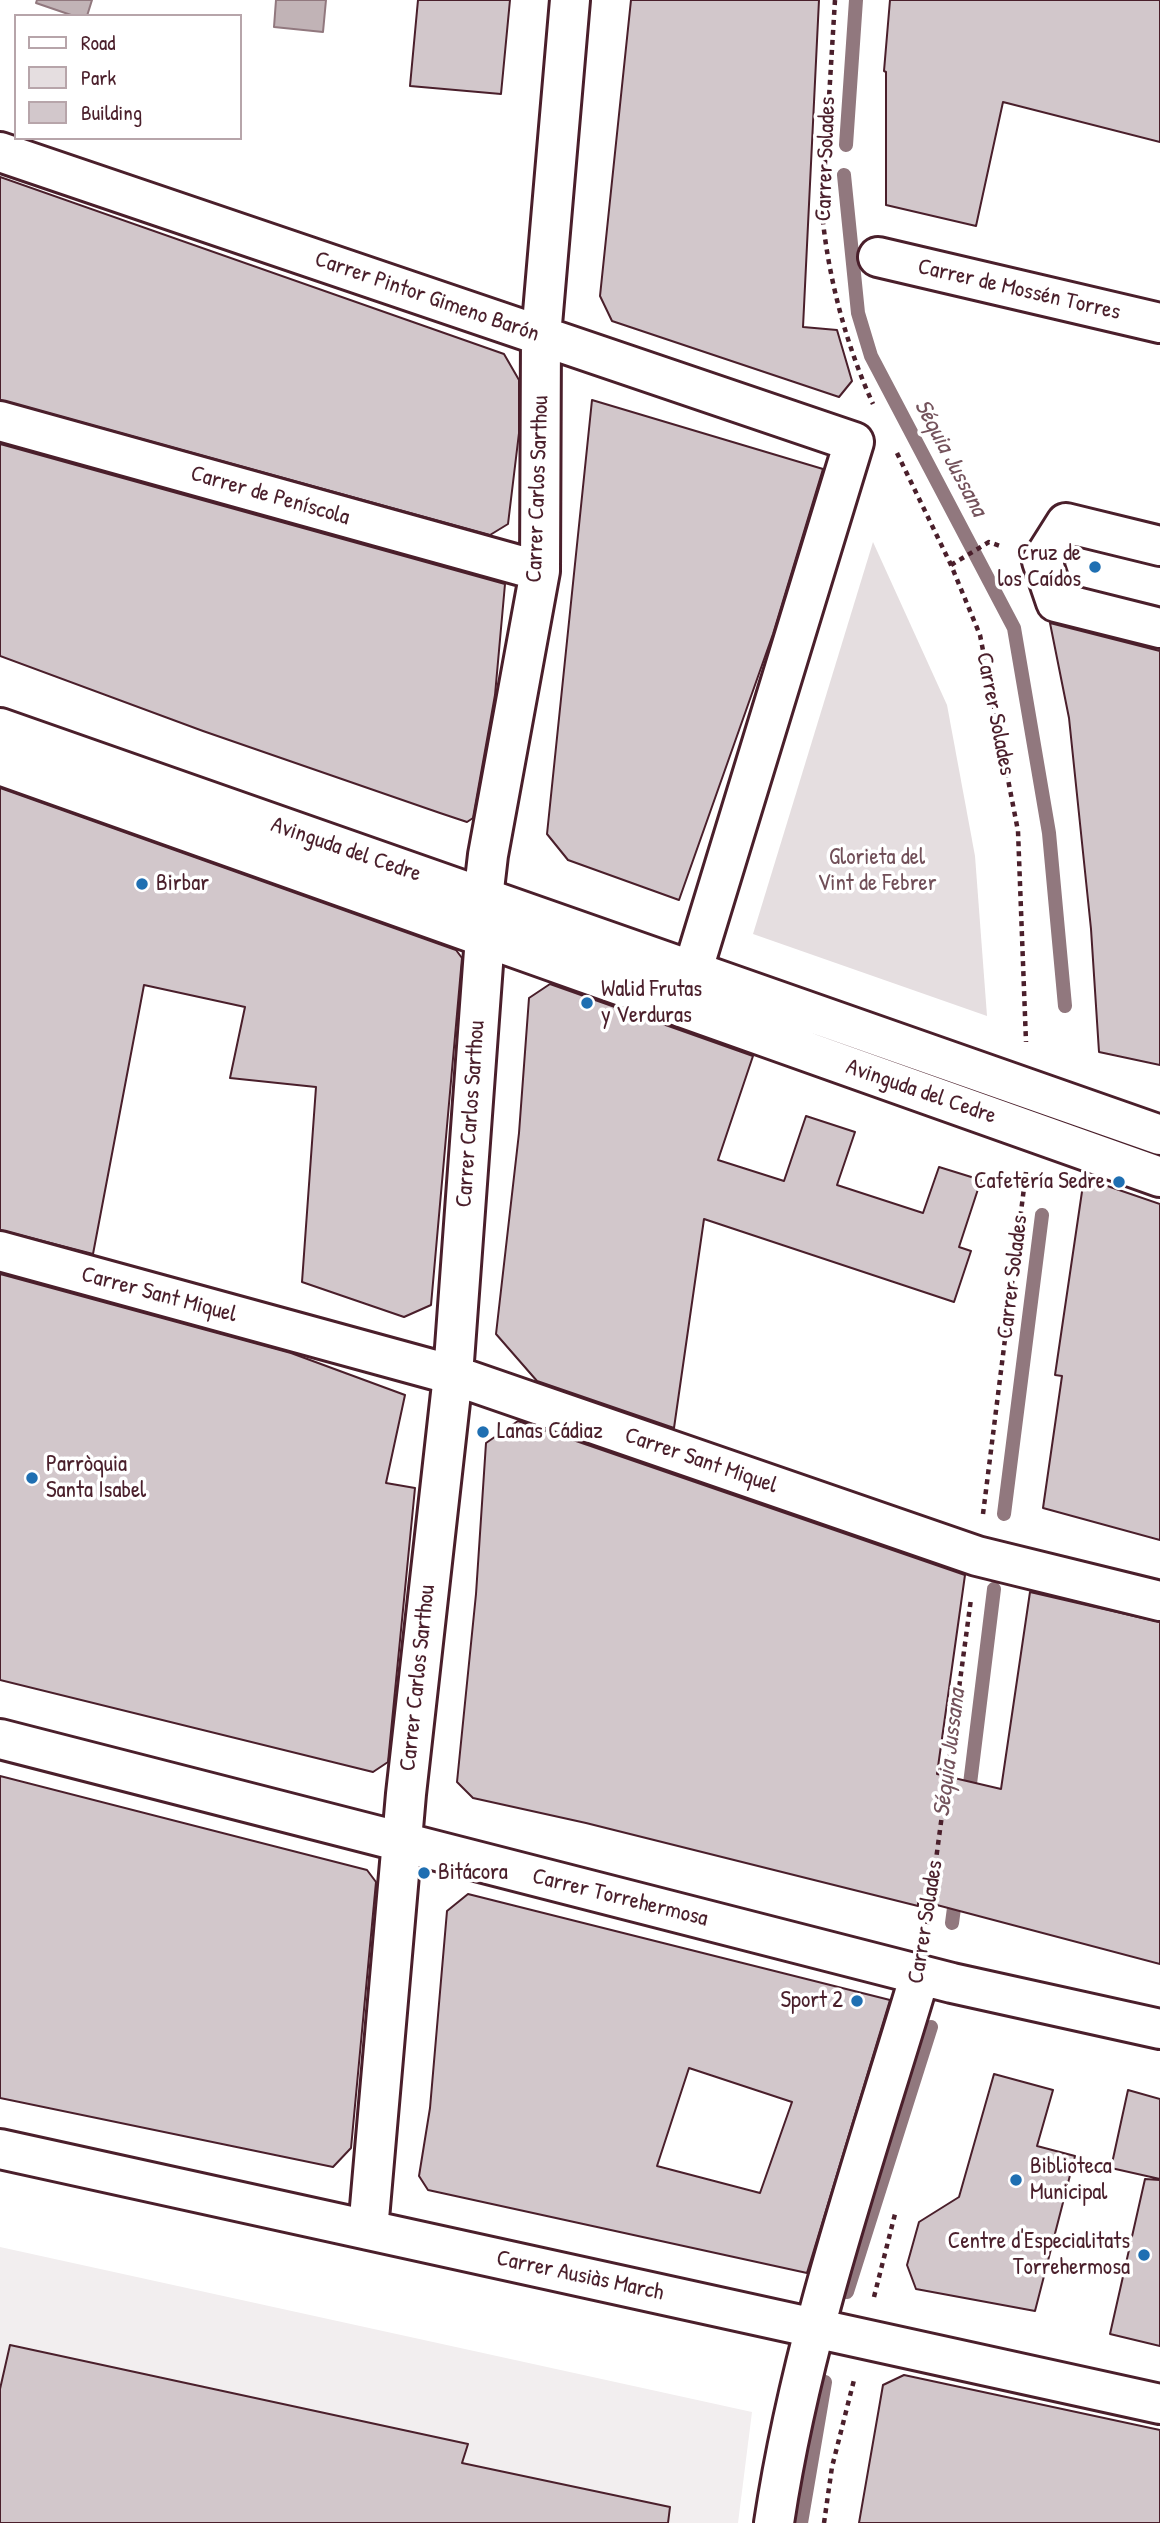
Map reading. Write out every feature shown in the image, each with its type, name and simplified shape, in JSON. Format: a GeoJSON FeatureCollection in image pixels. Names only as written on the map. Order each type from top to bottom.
{"type":"FeatureCollection","features":[{"type":"Feature","properties":{"kind":"street","name":"Carrer Carlos Sarthou"},"geometry":{"type":"LineString","coordinates":[[368,2230],[402,1843],[453,1375],[485,937],[483,898],[488,855],[540,570],[541,336],[570,0]]}},
{"type":"Feature","properties":{"kind":"street","name":"Carrer Pintor Gimeno Barón"},"geometry":{"type":"LineString","coordinates":[[0,152],[541,336],[873,442]]}},
{"type":"Feature","properties":{"kind":"street","name":"Carrer de Mossén Torres"},"geometry":{"type":"LineString","coordinates":[[878,257],[1160,323]]}},
{"type":"Feature","properties":{"kind":"street","name":"Carrer de Peníscola"},"geometry":{"type":"LineString","coordinates":[[0,421],[540,570]]}},
{"type":"Feature","properties":{"kind":"street"},"geometry":{"type":"LineString","coordinates":[[682,1007],[873,442]]}},
{"type":"Feature","properties":{"kind":"street"},"geometry":{"type":"LineString","coordinates":[[1160,546],[1066,523],[1042,561],[1056,602],[1160,628]]}},
{"type":"Feature","properties":{"kind":"street","name":"Avinguda del Cedre"},"geometry":{"type":"LineString","coordinates":[[0,728],[1160,1135]]}},
{"type":"Feature","properties":{"kind":"street","name":"Avinguda del Cedre"},"geometry":{"type":"LineString","coordinates":[[0,765],[1160,1177]]}},
{"type":"Feature","properties":{"kind":"street","name":"Carrer Sant Miquel"},"geometry":{"type":"LineString","coordinates":[[0,1251],[453,1375],[977,1556],[1160,1601]]}},
{"type":"Feature","properties":{"kind":"street","name":"Carrer Torrehermosa"},"geometry":{"type":"LineString","coordinates":[[0,1739],[920,1975],[1160,2029]]}},
{"type":"Feature","properties":{"kind":"street","name":"Carrer Solades"},"geometry":{"type":"LineString","coordinates":[[774,2523],[783,2463],[815,2328],[920,1975]]}},
{"type":"Feature","properties":{"kind":"street","name":"Carrer Ausiàs March"},"geometry":{"type":"LineString","coordinates":[[0,2149],[1160,2404]]}},
{"type":"Feature","properties":{"kind":"path","name":"Carrer Solades"},"geometry":{"type":"LineString","coordinates":[[835,0],[822,223],[840,311],[876,410]]}},
{"type":"Feature","properties":{"kind":"path","name":"Carrer Solades"},"geometry":{"type":"LineString","coordinates":[[873,442],[951,565],[980,635],[1018,831],[1027,1089]]}},
{"type":"Feature","properties":{"kind":"path"},"geometry":{"type":"LineString","coordinates":[[951,565],[989,542]]}},
{"type":"Feature","properties":{"kind":"path","name":"Carrer Solades"},"geometry":{"type":"LineString","coordinates":[[920,1975],[1032,1131]]}},
{"type":"Feature","properties":{"kind":"path"},"geometry":{"type":"LineString","coordinates":[[824,2523],[832,2467],[897,2208]]}},
{"type":"Feature","properties":{"kind":"shaded area"},"geometry":{"type":"Polygon","coordinates":[[[37,0],[92,0],[88,14],[68,14],[36,3],[37,0]]]}},
{"type":"Feature","properties":{"kind":"shaded area"},"geometry":{"type":"Polygon","coordinates":[[[276,0],[326,0],[323,32],[274,27],[276,0]]]}},
{"type":"Feature","properties":{"kind":"shaded area"},"geometry":{"type":"Polygon","coordinates":[[[0,2247],[752,2412],[738,2523],[0,2523],[0,2247]]]}},
{"type":"Feature","properties":{"kind":"green space","name":"Glorieta del Vint de Febrer"},"geometry":{"type":"Polygon","coordinates":[[[873,542],[947,705],[975,856],[987,1016],[753,934],[873,542]]]}},
{"type":"Feature","properties":{"kind":"building"},"geometry":{"type":"Polygon","coordinates":[[[418,0],[510,0],[501,94],[410,86],[418,0]]]}},
{"type":"Feature","properties":{"kind":"building"},"geometry":{"type":"Polygon","coordinates":[[[631,0],[819,0],[803,327],[837,330],[852,381],[839,397],[612,321],[600,296],[631,0]]]}},
{"type":"Feature","properties":{"kind":"building"},"geometry":{"type":"Polygon","coordinates":[[[890,0],[1160,0],[1160,142],[1003,102],[976,226],[886,205],[884,71],[890,0]]]}},
{"type":"Feature","properties":{"kind":"building"},"geometry":{"type":"Polygon","coordinates":[[[0,177],[504,354],[519,380],[519,433],[508,524],[490,535],[0,400],[0,177]]]}},
{"type":"Feature","properties":{"kind":"building"},"geometry":{"type":"Polygon","coordinates":[[[592,400],[823,469],[773,634],[679,900],[568,860],[547,834],[592,400]]]}},
{"type":"Feature","properties":{"kind":"building"},"geometry":{"type":"Polygon","coordinates":[[[0,444],[505,584],[495,695],[473,818],[467,822],[440,813],[203,731],[0,656],[0,444]]]}},
{"type":"Feature","properties":{"kind":"building"},"geometry":{"type":"Polygon","coordinates":[[[1050,623],[1160,651],[1160,1065],[1099,1052],[1091,929],[1069,718],[1050,623]]]}},
{"type":"Feature","properties":{"kind":"building"},"geometry":{"type":"Polygon","coordinates":[[[0,788],[456,950],[462,958],[431,1305],[404,1317],[302,1282],[316,1087],[230,1078],[245,1007],[144,985],[93,1254],[0,1230],[0,788]]]}},
{"type":"Feature","properties":{"kind":"building"},"geometry":{"type":"Polygon","coordinates":[[[550,984],[753,1056],[718,1160],[784,1181],[806,1116],[855,1132],[837,1185],[923,1213],[939,1167],[981,1180],[959,1247],[971,1251],[954,1302],[704,1219],[674,1428],[537,1381],[496,1334],[519,1133],[529,998],[550,984]]]}},
{"type":"Feature","properties":{"kind":"building"},"geometry":{"type":"Polygon","coordinates":[[[1084,1178],[1160,1204],[1160,1540],[1043,1508],[1062,1376],[1055,1375],[1084,1178]]]}},
{"type":"Feature","properties":{"kind":"building"},"geometry":{"type":"Polygon","coordinates":[[[0,1274],[291,1353],[405,1395],[386,1483],[415,1488],[388,1762],[373,1772],[0,1680],[0,1274]]]}},
{"type":"Feature","properties":{"kind":"building"},"geometry":{"type":"Polygon","coordinates":[[[518,1421],[965,1575],[937,1774],[1001,1789],[1030,1592],[1160,1622],[1160,1964],[918,1900],[918,1906],[586,1823],[473,1798],[457,1782],[476,1594],[486,1443],[518,1421]]]}},
{"type":"Feature","properties":{"kind":"building"},"geometry":{"type":"Polygon","coordinates":[[[0,1776],[367,1870],[376,1882],[351,2148],[333,2167],[0,2098],[0,1776]]]}},
{"type":"Feature","properties":{"kind":"building"},"geometry":{"type":"Polygon","coordinates":[[[468,1894],[890,2000],[807,2273],[428,2190],[419,2176],[430,2108],[447,1911],[468,1894]],[[689,2068],[657,2166],[760,2193],[792,2102],[689,2068]]]}},
{"type":"Feature","properties":{"kind":"building","name":"Biblioteca Municipal"},"geometry":{"type":"Polygon","coordinates":[[[994,2074],[1053,2090],[1037,2146],[1075,2156],[1035,2311],[916,2289],[907,2265],[919,2222],[959,2197],[994,2074]]]}},
{"type":"Feature","properties":{"kind":"building"},"geometry":{"type":"Polygon","coordinates":[[[1128,2090],[1160,2099],[1160,2179],[1111,2168],[1128,2090]]]}},
{"type":"Feature","properties":{"kind":"building","name":"Centre d'Especialitats Torrehermosa"},"geometry":{"type":"Polygon","coordinates":[[[1145,2179],[1160,2180],[1160,2346],[1110,2334],[1145,2179]]]}},
{"type":"Feature","properties":{"kind":"building"},"geometry":{"type":"Polygon","coordinates":[[[10,2345],[468,2444],[462,2463],[670,2507],[668,2523],[0,2523],[0,2389],[10,2345]]]}},
{"type":"Feature","properties":{"kind":"building"},"geometry":{"type":"Polygon","coordinates":[[[904,2375],[1160,2430],[1160,2523],[859,2523],[883,2385],[904,2375]]]}},
{"type":"Feature","properties":{"kind":"waterway","name":"Séquia Jussana"},"geometry":{"type":"LineString","coordinates":[[846,145],[856,0]]}},
{"type":"Feature","properties":{"kind":"waterway","name":"Séquia Jussana"},"geometry":{"type":"LineString","coordinates":[[844,175],[858,313],[871,356],[1014,628],[1049,833],[1065,1006]]}},
{"type":"Feature","properties":{"kind":"waterway","name":"Séquia Jussana"},"geometry":{"type":"LineString","coordinates":[[1004,1514],[1042,1215]]}},
{"type":"Feature","properties":{"kind":"waterway","name":"Séquia Jussana"},"geometry":{"type":"LineString","coordinates":[[968,1800],[994,1589]]}},
{"type":"Feature","properties":{"kind":"waterway","name":"Séquia Jussana"},"geometry":{"type":"LineString","coordinates":[[952,1923],[956,1893]]}},
{"type":"Feature","properties":{"kind":"waterway","name":"Séquia Jussana"},"geometry":{"type":"LineString","coordinates":[[847,2292],[931,2027]]}},
{"type":"Feature","properties":{"kind":"waterway","name":"Séquia Jussana"},"geometry":{"type":"LineString","coordinates":[[801,2523],[825,2382]]}},
{"type":"Feature","properties":{"kind":"place","name":"Cruz de los Caídos"},"geometry":{"type":"Point","coordinates":[1095,567]}},
{"type":"Feature","properties":{"kind":"place","name":"Birbar"},"geometry":{"type":"Point","coordinates":[142,884]}},
{"type":"Feature","properties":{"kind":"place","name":"Walid Frutas y Verduras"},"geometry":{"type":"Point","coordinates":[587,1003]}},
{"type":"Feature","properties":{"kind":"place","name":"Cafetería Sedre"},"geometry":{"type":"Point","coordinates":[1119,1182]}},
{"type":"Feature","properties":{"kind":"place","name":"Lanas Cádiaz"},"geometry":{"type":"Point","coordinates":[483,1432]}},
{"type":"Feature","properties":{"kind":"place","name":"Parròquia Santa Isabel"},"geometry":{"type":"Point","coordinates":[32,1478]}},
{"type":"Feature","properties":{"kind":"place","name":"Bitácora"},"geometry":{"type":"Point","coordinates":[424,1873]}},
{"type":"Feature","properties":{"kind":"place","name":"Sport 2"},"geometry":{"type":"Point","coordinates":[857,2001]}},
{"type":"Feature","properties":{"kind":"place","name":"Biblioteca Municipal"},"geometry":{"type":"Point","coordinates":[1016,2180]}},
{"type":"Feature","properties":{"kind":"place","name":"Centre d'Especialitats Torrehermosa"},"geometry":{"type":"Point","coordinates":[1144,2255]}}]}
